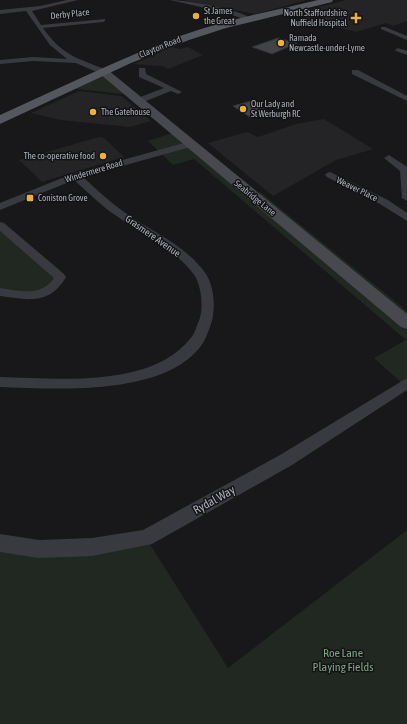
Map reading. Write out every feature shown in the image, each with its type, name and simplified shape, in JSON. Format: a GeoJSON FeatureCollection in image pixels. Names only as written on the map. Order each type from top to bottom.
{"type":"FeatureCollection","features":[{"type":"Feature","properties":{"kind":"main road","name":"Clayton Road"},"geometry":{"type":"LineString","coordinates":[[0,120],[126,61],[185,38],[249,19],[330,0]]}},
{"type":"Feature","properties":{"kind":"street"},"geometry":{"type":"LineString","coordinates":[[0,12],[28,9],[75,0]]}},
{"type":"Feature","properties":{"kind":"street"},"geometry":{"type":"LineString","coordinates":[[173,0],[230,12],[249,19]]}},
{"type":"Feature","properties":{"kind":"street"},"geometry":{"type":"LineString","coordinates":[[28,9],[39,27],[64,54],[104,72]]}},
{"type":"Feature","properties":{"kind":"street","name":"Derby Place"},"geometry":{"type":"LineString","coordinates":[[39,27],[103,20]]}},
{"type":"Feature","properties":{"kind":"street"},"geometry":{"type":"LineString","coordinates":[[383,28],[407,38]]}},
{"type":"Feature","properties":{"kind":"street"},"geometry":{"type":"LineString","coordinates":[[398,50],[407,54]]}},
{"type":"Feature","properties":{"kind":"street"},"geometry":{"type":"LineString","coordinates":[[53,59],[64,54]]}},
{"type":"Feature","properties":{"kind":"street"},"geometry":{"type":"LineString","coordinates":[[0,62],[27,59],[53,59],[79,62]]}},
{"type":"Feature","properties":{"kind":"street"},"geometry":{"type":"LineString","coordinates":[[138,100],[174,91],[142,74],[142,70]]}},
{"type":"Feature","properties":{"kind":"street","name":"Seabridge Lane"},"geometry":{"type":"LineString","coordinates":[[104,72],[407,323]]}},
{"type":"Feature","properties":{"kind":"street"},"geometry":{"type":"LineString","coordinates":[[355,72],[407,99]]}},
{"type":"Feature","properties":{"kind":"street","name":"Windermere Road"},"geometry":{"type":"LineString","coordinates":[[0,207],[75,176],[191,144]]}},
{"type":"Feature","properties":{"kind":"street"},"geometry":{"type":"LineString","coordinates":[[389,158],[405,170],[405,194],[407,199]]}},
{"type":"Feature","properties":{"kind":"street","name":"Weaver Place"},"geometry":{"type":"LineString","coordinates":[[330,175],[384,202],[407,218]]}},
{"type":"Feature","properties":{"kind":"street","name":"Grasmere Avenue"},"geometry":{"type":"LineString","coordinates":[[0,382],[78,384],[133,378],[164,366],[183,355],[197,341],[208,316],[206,291],[201,276],[182,255],[120,214],[75,176]]}},
{"type":"Feature","properties":{"kind":"street","name":"Weaver Place"},"geometry":{"type":"LineString","coordinates":[[384,202],[407,199]]}},
{"type":"Feature","properties":{"kind":"street"},"geometry":{"type":"LineString","coordinates":[[0,225],[60,277],[56,287],[44,294],[28,296],[0,292]]}},
{"type":"Feature","properties":{"kind":"street","name":"Rydal Way"},"geometry":{"type":"LineString","coordinates":[[0,543],[39,549],[92,547],[146,538],[286,460],[407,383]]}},
{"type":"Feature","properties":{"kind":"shaded area"},"geometry":{"type":"Polygon","coordinates":[[[183,0],[307,0],[255,14],[183,0]]]}},
{"type":"Feature","properties":{"kind":"shaded area","name":"North Staffordshire Nuffield Hospital"},"geometry":{"type":"Polygon","coordinates":[[[346,0],[407,0],[407,21],[393,26],[386,23],[356,32],[327,25],[293,14],[346,0]]]}},
{"type":"Feature","properties":{"kind":"shaded area"},"geometry":{"type":"Polygon","coordinates":[[[172,47],[180,49],[188,47],[203,55],[168,69],[162,66],[134,64],[172,47]]]}},
{"type":"Feature","properties":{"kind":"shaded area"},"geometry":{"type":"Polygon","coordinates":[[[79,91],[121,96],[151,121],[130,127],[61,120],[31,113],[79,91]]]}},
{"type":"Feature","properties":{"kind":"shaded area"},"geometry":{"type":"Polygon","coordinates":[[[324,119],[373,149],[336,160],[273,196],[208,143],[247,132],[258,137],[296,124],[324,119]]]}},
{"type":"Feature","properties":{"kind":"shaded area"},"geometry":{"type":"Polygon","coordinates":[[[99,137],[104,138],[124,157],[42,182],[19,160],[99,137]]]}},
{"type":"Feature","properties":{"kind":"green space"},"geometry":{"type":"Polygon","coordinates":[[[104,72],[131,95],[69,88],[104,72]]]}},
{"type":"Feature","properties":{"kind":"green space"},"geometry":{"type":"Polygon","coordinates":[[[176,132],[253,196],[260,192],[407,311],[407,383],[404,385],[374,358],[406,340],[194,159],[173,165],[148,141],[176,132]]]}},
{"type":"Feature","properties":{"kind":"green space"},"geometry":{"type":"Polygon","coordinates":[[[0,225],[60,277],[44,293],[0,292],[0,225]]]}},
{"type":"Feature","properties":{"kind":"green space","name":"Roe Lane Playing Fields"},"geometry":{"type":"Polygon","coordinates":[[[407,530],[407,724],[0,724],[0,543],[146,538],[228,668],[407,530]]]}},
{"type":"Feature","properties":{"kind":"building"},"geometry":{"type":"Polygon","coordinates":[[[278,38],[297,43],[272,54],[252,47],[278,38]]]}},
{"type":"Feature","properties":{"kind":"building","name":"Our Lady and St Werburgh RC"},"geometry":{"type":"Polygon","coordinates":[[[251,101],[269,112],[250,117],[233,106],[251,101]]]}},
{"type":"Feature","properties":{"kind":"place","name":"St James the Great"},"geometry":{"type":"Point","coordinates":[196,16]}},
{"type":"Feature","properties":{"kind":"place","name":"North Staffordshire Nuffield Hospital"},"geometry":{"type":"Point","coordinates":[356,18]}},
{"type":"Feature","properties":{"kind":"place","name":"Ramada Newcastle-under-Lyme"},"geometry":{"type":"Point","coordinates":[281,43]}},
{"type":"Feature","properties":{"kind":"place","name":"Our Lady and St Werburgh RC"},"geometry":{"type":"Point","coordinates":[243,109]}},
{"type":"Feature","properties":{"kind":"place","name":"The Gatehouse"},"geometry":{"type":"Point","coordinates":[93,112]}},
{"type":"Feature","properties":{"kind":"place","name":"The co-operative food"},"geometry":{"type":"Point","coordinates":[103,156]}},
{"type":"Feature","properties":{"kind":"place","name":"Coniston Grove"},"geometry":{"type":"Point","coordinates":[30,198]}}]}
